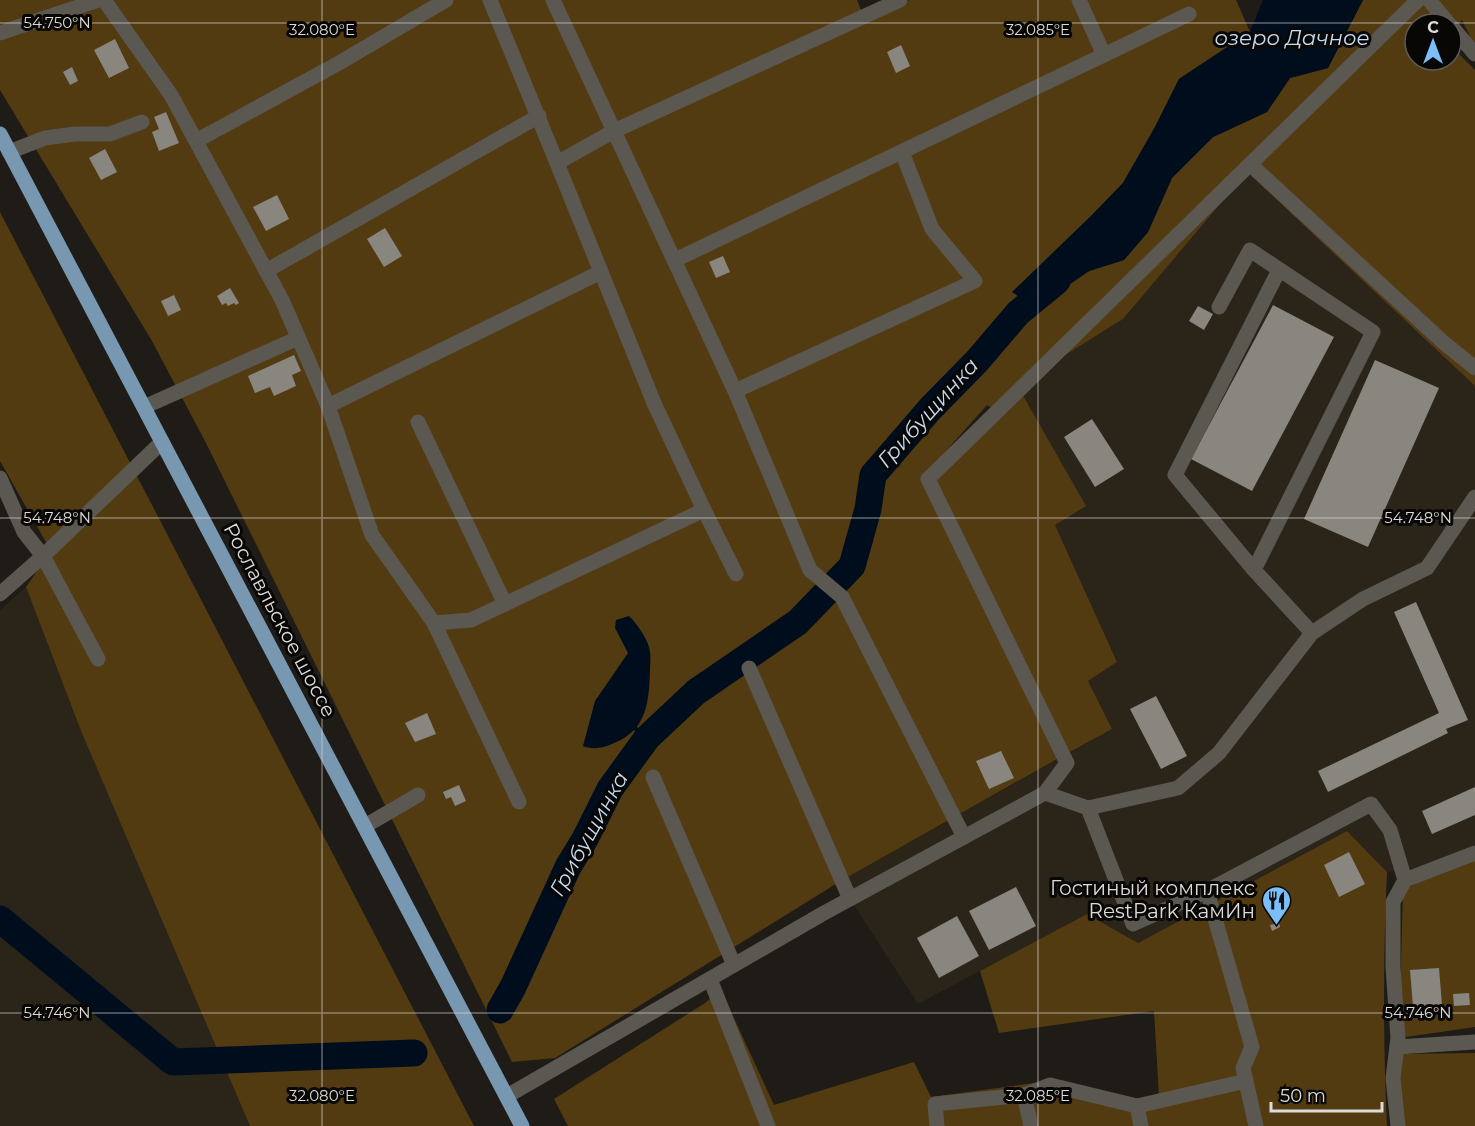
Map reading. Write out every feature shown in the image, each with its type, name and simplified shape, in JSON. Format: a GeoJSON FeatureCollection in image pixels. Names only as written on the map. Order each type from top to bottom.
{"type":"FeatureCollection","features":[{"type":"Feature","properties":{"kind":"main road","name":"Рославльское шоссе"},"geometry":{"type":"LineString","coordinates":[[0,134],[522,1126]]}},
{"type":"Feature","properties":{"kind":"lane"},"geometry":{"type":"LineString","coordinates":[[0,33],[101,0],[171,95],[282,300],[328,406],[372,535],[434,623],[519,802]]}},
{"type":"Feature","properties":{"kind":"lane"},"geometry":{"type":"LineString","coordinates":[[196,141],[339,63],[446,0]]}},
{"type":"Feature","properties":{"kind":"lane"},"geometry":{"type":"LineString","coordinates":[[490,0],[654,403],[736,574]]}},
{"type":"Feature","properties":{"kind":"lane"},"geometry":{"type":"LineString","coordinates":[[554,0],[735,391],[810,570],[842,597],[964,837]]}},
{"type":"Feature","properties":{"kind":"lane"},"geometry":{"type":"LineString","coordinates":[[557,163],[614,131],[871,6],[900,0]]}},
{"type":"Feature","properties":{"kind":"lane"},"geometry":{"type":"LineString","coordinates":[[1079,0],[1104,56]]}},
{"type":"Feature","properties":{"kind":"lane"},"geometry":{"type":"LineString","coordinates":[[507,1096],[850,899],[1045,793],[1067,763],[928,479],[1418,0]]}},
{"type":"Feature","properties":{"kind":"lane"},"geometry":{"type":"LineString","coordinates":[[1429,0],[1439,12]]}},
{"type":"Feature","properties":{"kind":"lane"},"geometry":{"type":"LineString","coordinates":[[675,260],[1189,14]]}},
{"type":"Feature","properties":{"kind":"lane"},"geometry":{"type":"LineString","coordinates":[[1463,40],[1475,54]]}},
{"type":"Feature","properties":{"kind":"lane"},"geometry":{"type":"LineString","coordinates":[[266,271],[539,116]]}},
{"type":"Feature","properties":{"kind":"lane"},"geometry":{"type":"LineString","coordinates":[[9,152],[45,138],[75,134],[110,134],[142,122]]}},
{"type":"Feature","properties":{"kind":"lane"},"geometry":{"type":"LineString","coordinates":[[735,391],[975,281],[932,229],[902,152]]}},
{"type":"Feature","properties":{"kind":"lane"},"geometry":{"type":"LineString","coordinates":[[1250,164],[1443,342],[1475,368]]}},
{"type":"Feature","properties":{"kind":"lane"},"geometry":{"type":"LineString","coordinates":[[1219,307],[1250,250],[1373,332],[1254,570]]}},
{"type":"Feature","properties":{"kind":"lane"},"geometry":{"type":"LineString","coordinates":[[1279,270],[1175,475],[1254,570],[1312,633]]}},
{"type":"Feature","properties":{"kind":"lane"},"geometry":{"type":"LineString","coordinates":[[328,406],[601,272]]}},
{"type":"Feature","properties":{"kind":"lane"},"geometry":{"type":"LineString","coordinates":[[144,407],[298,338]]}},
{"type":"Feature","properties":{"kind":"lane"},"geometry":{"type":"LineString","coordinates":[[418,422],[505,604]]}},
{"type":"Feature","properties":{"kind":"lane"},"geometry":{"type":"LineString","coordinates":[[0,594],[162,442]]}},
{"type":"Feature","properties":{"kind":"lane"},"geometry":{"type":"LineString","coordinates":[[0,478],[24,532],[43,556],[98,659]]}},
{"type":"Feature","properties":{"kind":"lane"},"geometry":{"type":"LineString","coordinates":[[1045,793],[1088,808],[1178,788],[1219,753],[1312,633],[1363,599],[1427,568],[1475,497]]}},
{"type":"Feature","properties":{"kind":"lane"},"geometry":{"type":"LineString","coordinates":[[434,623],[471,620],[704,510]]}},
{"type":"Feature","properties":{"kind":"lane"},"geometry":{"type":"LineString","coordinates":[[749,668],[850,899]]}},
{"type":"Feature","properties":{"kind":"lane"},"geometry":{"type":"LineString","coordinates":[[653,777],[734,965]]}},
{"type":"Feature","properties":{"kind":"lane"},"geometry":{"type":"LineString","coordinates":[[365,826],[418,795]]}},
{"type":"Feature","properties":{"kind":"lane"},"geometry":{"type":"LineString","coordinates":[[1088,808],[1134,924],[1207,891],[1371,804],[1390,830],[1405,880]]}},
{"type":"Feature","properties":{"kind":"lane"},"geometry":{"type":"LineString","coordinates":[[1398,1126],[1393,1078],[1397,1047],[1393,902],[1405,880],[1475,853]]}},
{"type":"Feature","properties":{"kind":"lane"},"geometry":{"type":"LineString","coordinates":[[1207,891],[1252,1047],[1243,1068],[1256,1126]]}},
{"type":"Feature","properties":{"kind":"lane"},"geometry":{"type":"LineString","coordinates":[[710,979],[768,1126]]}},
{"type":"Feature","properties":{"kind":"lane"},"geometry":{"type":"LineString","coordinates":[[1397,1047],[1475,1042]]}},
{"type":"Feature","properties":{"kind":"lane"},"geometry":{"type":"LineString","coordinates":[[937,1126],[935,1104],[1024,1095],[1050,1085],[1137,1106],[1246,1081]]}},
{"type":"Feature","properties":{"kind":"lane"},"geometry":{"type":"LineString","coordinates":[[1024,1095],[1031,1126]]}},
{"type":"Feature","properties":{"kind":"lane"},"geometry":{"type":"LineString","coordinates":[[1137,1106],[1141,1126]]}},
{"type":"Feature","properties":{"kind":"shaded area"},"geometry":{"type":"Polygon","coordinates":[[[0,0],[857,0],[866,22],[910,0],[1236,0],[1250,32],[1179,79],[1123,183],[1094,213],[1035,308],[1089,271],[1124,260],[1148,232],[1172,178],[1213,137],[1267,112],[1290,78],[1328,68],[1363,0],[1475,0],[1475,46],[1463,22],[1463,12],[1403,12],[1403,72],[1463,72],[1463,58],[1475,70],[1475,386],[1247,172],[1123,319],[1017,385],[1086,506],[1055,525],[1117,662],[1088,681],[1112,729],[1070,752],[958,534],[934,479],[993,409],[987,405],[921,479],[1059,758],[839,882],[555,1058],[512,1062],[206,443],[152,341],[0,90],[0,0]]]}},
{"type":"Feature","properties":{"kind":"shaded area"},"geometry":{"type":"Polygon","coordinates":[[[1247,172],[1475,386],[1475,857],[1456,863],[1387,872],[1347,831],[1138,943],[1087,914],[918,1004],[839,882],[1112,729],[1087,681],[1117,662],[1055,525],[1085,506],[1016,385],[1247,172]]]}},
{"type":"Feature","properties":{"kind":"shaded area"},"geometry":{"type":"Polygon","coordinates":[[[0,212],[474,1126],[250,1126],[81,731],[26,587],[51,551],[0,461],[0,212]]]}},
{"type":"Feature","properties":{"kind":"shaded area"},"geometry":{"type":"Polygon","coordinates":[[[26,587],[81,731],[250,1126],[0,1126],[0,610],[26,587]]]}},
{"type":"Feature","properties":{"kind":"shaded area"},"geometry":{"type":"Polygon","coordinates":[[[1347,831],[1387,872],[1384,999],[1387,1126],[568,1126],[554,1099],[705,1003],[721,990],[774,1105],[914,1062],[931,1097],[1049,1081],[1143,1101],[1159,1096],[1154,1011],[999,1033],[980,971],[1087,914],[1138,943],[1347,831]]]}},
{"type":"Feature","properties":{"kind":"shaded area"},"geometry":{"type":"Polygon","coordinates":[[[1475,857],[1475,1027],[1399,1038],[1403,890],[1456,863],[1475,857]]]}},
{"type":"Feature","properties":{"kind":"shaded area"},"geometry":{"type":"Polygon","coordinates":[[[1475,1053],[1475,1126],[1402,1126],[1398,1054],[1475,1053]]]}},
{"type":"Feature","properties":{"kind":"water","name":"озеро Дачное"},"geometry":{"type":"Polygon","coordinates":[[[1263,0],[1363,0],[1328,68],[1290,78],[1267,112],[1213,137],[1172,178],[1148,232],[1124,260],[1089,271],[1035,308],[1012,292],[1123,183],[1179,79],[1250,32],[1263,0]]]}},
{"type":"Feature","properties":{"kind":"water"},"geometry":{"type":"Polygon","coordinates":[[[629,616],[645,637],[650,652],[649,693],[644,714],[633,731],[610,745],[591,748],[583,746],[595,701],[628,653],[615,628],[616,620],[629,616]]]}},
{"type":"Feature","properties":{"kind":"building"},"geometry":{"type":"Polygon","coordinates":[[[115,39],[129,68],[109,78],[94,50],[115,39]]]}},
{"type":"Feature","properties":{"kind":"building"},"geometry":{"type":"Polygon","coordinates":[[[901,45],[910,66],[896,73],[887,52],[901,45]]]}},
{"type":"Feature","properties":{"kind":"building"},"geometry":{"type":"Polygon","coordinates":[[[72,67],[78,81],[70,85],[63,72],[72,67]]]}},
{"type":"Feature","properties":{"kind":"building"},"geometry":{"type":"Polygon","coordinates":[[[166,112],[179,143],[159,151],[152,132],[159,129],[154,117],[166,112]]]}},
{"type":"Feature","properties":{"kind":"building"},"geometry":{"type":"Polygon","coordinates":[[[105,149],[117,172],[101,180],[89,158],[105,149]]]}},
{"type":"Feature","properties":{"kind":"building"},"geometry":{"type":"Polygon","coordinates":[[[277,195],[289,219],[266,231],[253,207],[277,195]]]}},
{"type":"Feature","properties":{"kind":"building"},"geometry":{"type":"Polygon","coordinates":[[[385,228],[402,256],[384,267],[367,239],[385,228]]]}},
{"type":"Feature","properties":{"kind":"building"},"geometry":{"type":"Polygon","coordinates":[[[723,256],[730,272],[716,278],[709,262],[723,256]]]}},
{"type":"Feature","properties":{"kind":"building"},"geometry":{"type":"Polygon","coordinates":[[[230,288],[239,303],[222,305],[217,296],[230,288]]]}},
{"type":"Feature","properties":{"kind":"building"},"geometry":{"type":"Polygon","coordinates":[[[174,295],[181,310],[168,316],[161,301],[174,295]]]}},
{"type":"Feature","properties":{"kind":"building"},"geometry":{"type":"Polygon","coordinates":[[[1273,305],[1334,337],[1252,491],[1191,459],[1273,305]]]}},
{"type":"Feature","properties":{"kind":"building"},"geometry":{"type":"Polygon","coordinates":[[[1198,306],[1213,314],[1204,330],[1189,321],[1198,306]]]}},
{"type":"Feature","properties":{"kind":"building"},"geometry":{"type":"Polygon","coordinates":[[[294,355],[301,371],[292,375],[296,386],[274,396],[270,387],[255,393],[248,376],[294,355]]]}},
{"type":"Feature","properties":{"kind":"building"},"geometry":{"type":"Polygon","coordinates":[[[1375,360],[1439,388],[1368,547],[1304,519],[1375,360]]]}},
{"type":"Feature","properties":{"kind":"building"},"geometry":{"type":"Polygon","coordinates":[[[1092,419],[1124,469],[1095,487],[1064,437],[1092,419]]]}},
{"type":"Feature","properties":{"kind":"building"},"geometry":{"type":"Polygon","coordinates":[[[1416,602],[1468,720],[1446,729],[1448,733],[1328,792],[1318,771],[1439,713],[1394,612],[1416,602]]]}},
{"type":"Feature","properties":{"kind":"building"},"geometry":{"type":"Polygon","coordinates":[[[1156,696],[1187,756],[1161,769],[1130,709],[1156,696]]]}},
{"type":"Feature","properties":{"kind":"building"},"geometry":{"type":"Polygon","coordinates":[[[427,713],[436,734],[415,742],[405,723],[427,713]]]}},
{"type":"Feature","properties":{"kind":"building"},"geometry":{"type":"Polygon","coordinates":[[[1001,751],[1014,778],[989,789],[976,761],[1001,751]]]}},
{"type":"Feature","properties":{"kind":"building"},"geometry":{"type":"Polygon","coordinates":[[[459,785],[466,801],[455,806],[451,797],[446,799],[443,792],[459,785]]]}},
{"type":"Feature","properties":{"kind":"building"},"geometry":{"type":"Polygon","coordinates":[[[1475,787],[1475,815],[1432,834],[1422,811],[1475,787]]]}},
{"type":"Feature","properties":{"kind":"building"},"geometry":{"type":"Polygon","coordinates":[[[1349,852],[1365,884],[1339,897],[1324,865],[1349,852]]]}},
{"type":"Feature","properties":{"kind":"building"},"geometry":{"type":"Polygon","coordinates":[[[1016,887],[1036,926],[989,950],[969,911],[1016,887]]]}},
{"type":"Feature","properties":{"kind":"building"},"geometry":{"type":"Polygon","coordinates":[[[957,916],[979,956],[939,978],[917,938],[957,916]]]}},
{"type":"Feature","properties":{"kind":"building"},"geometry":{"type":"Polygon","coordinates":[[[1279,923],[1280,927],[1272,931],[1270,925],[1279,923]]]}},
{"type":"Feature","properties":{"kind":"building"},"geometry":{"type":"Polygon","coordinates":[[[1439,968],[1442,1005],[1413,1007],[1410,970],[1439,968]]]}},
{"type":"Feature","properties":{"kind":"building"},"geometry":{"type":"Polygon","coordinates":[[[1469,993],[1470,1005],[1454,1006],[1453,994],[1469,993]]]}},
{"type":"Feature","properties":{"kind":"waterway","name":"Грибущинка"},"geometry":{"type":"LineString","coordinates":[[500,1010],[513,987],[568,867],[610,789],[647,738],[696,692],[798,622],[852,566],[868,509],[873,475],[1018,313],[1057,281]]}},
{"type":"Feature","properties":{"kind":"waterway"},"geometry":{"type":"LineString","coordinates":[[631,725],[647,738]]}},
{"type":"Feature","properties":{"kind":"waterway","name":"Грибущинка"},"geometry":{"type":"LineString","coordinates":[[0,919],[173,1062],[414,1053]]}},
{"type":"Feature","properties":{"kind":"place","name":"Гостиный комплекс RestPark КамИн"},"geometry":{"type":"Point","coordinates":[1276,926]}}]}
